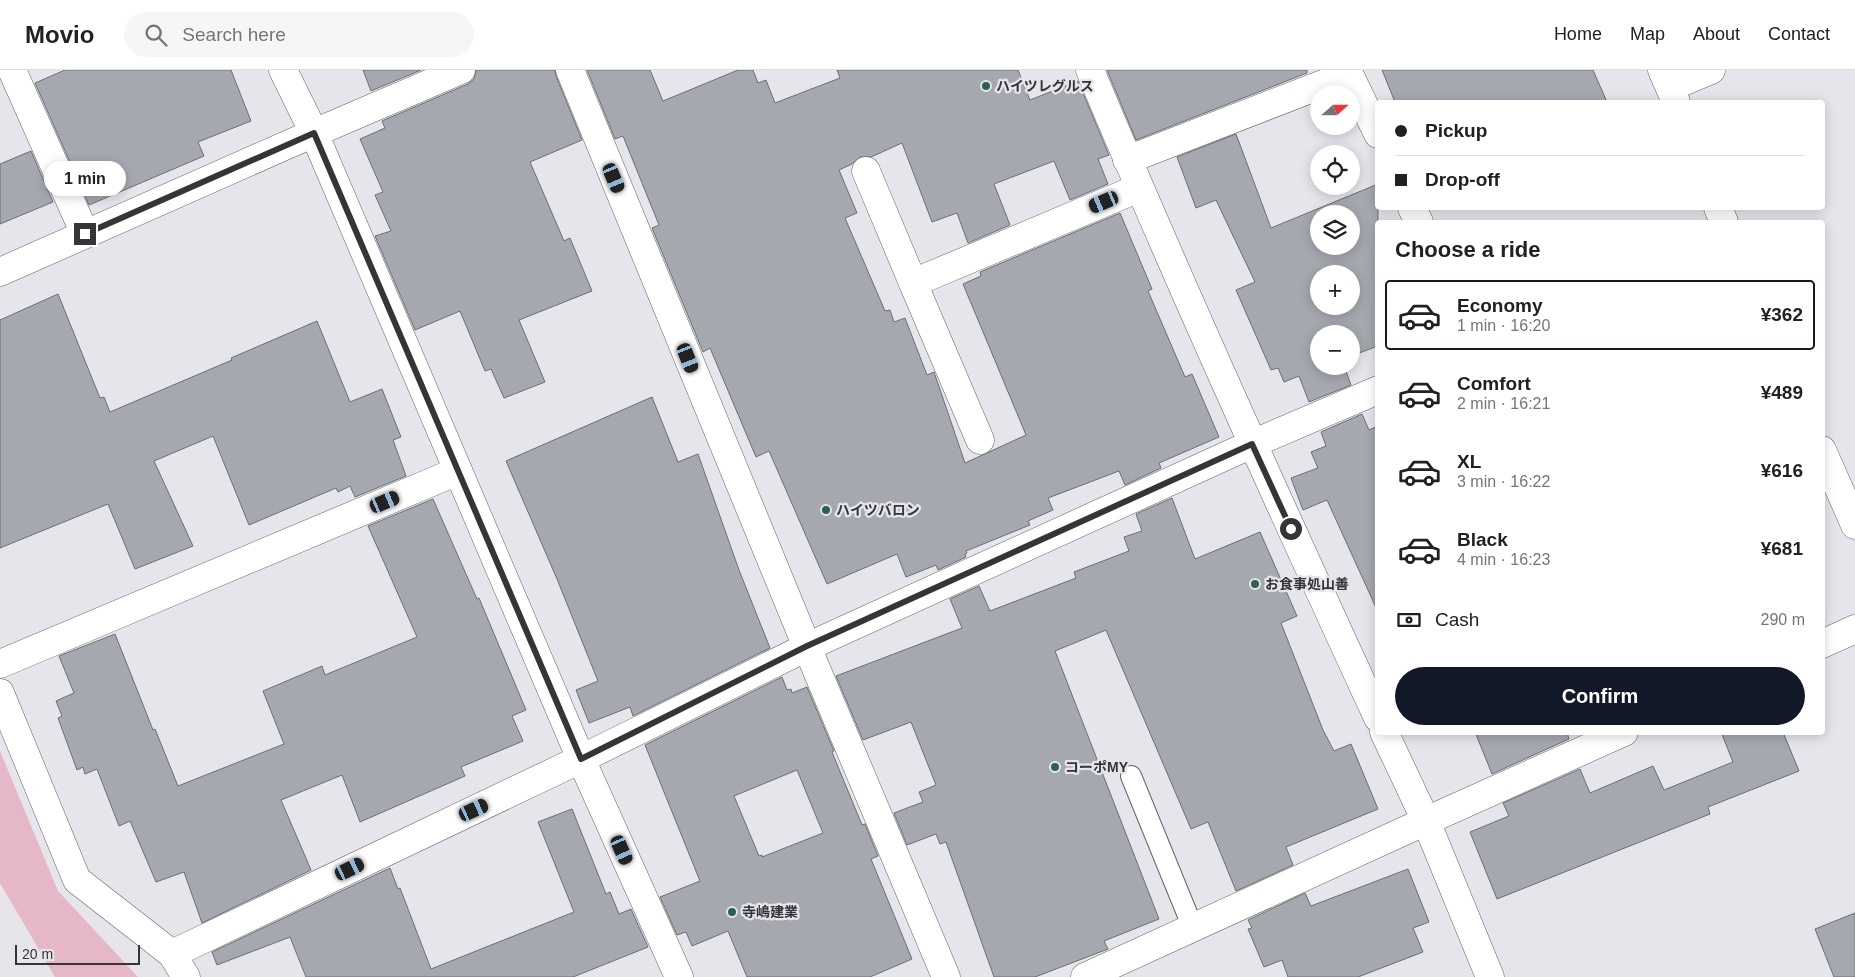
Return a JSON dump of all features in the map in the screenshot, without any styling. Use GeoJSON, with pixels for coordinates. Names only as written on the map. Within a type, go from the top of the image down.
{"type":"FeatureCollection","features":[{"type":"Feature","properties":{"kind":"street"},"geometry":{"type":"LineString","coordinates":[[12,70],[85,234]]}},
{"type":"Feature","properties":{"kind":"street"},"geometry":{"type":"LineString","coordinates":[[282,70],[314,133],[581,759],[679,977]]}},
{"type":"Feature","properties":{"kind":"street"},"geometry":{"type":"LineString","coordinates":[[0,272],[461,70]]}},
{"type":"Feature","properties":{"kind":"street"},"geometry":{"type":"LineString","coordinates":[[570,70],[807,646],[946,977]]}},
{"type":"Feature","properties":{"kind":"street"},"geometry":{"type":"LineString","coordinates":[[1090,70],[1139,188],[1252,444],[1375,711]]}},
{"type":"Feature","properties":{"kind":"street"},"geometry":{"type":"LineString","coordinates":[[1669,87],[1711,70]]}},
{"type":"Feature","properties":{"kind":"street"},"geometry":{"type":"LineString","coordinates":[[1127,160],[1349,74],[1375,128]]}},
{"type":"Feature","properties":{"kind":"street"},"geometry":{"type":"LineString","coordinates":[[866,171],[980,440]]}},
{"type":"Feature","properties":{"kind":"street"},"geometry":{"type":"LineString","coordinates":[[913,283],[1139,188]]}},
{"type":"Feature","properties":{"kind":"street"},"geometry":{"type":"LineString","coordinates":[[172,954],[581,759],[807,646],[1252,444],[1375,391]]}},
{"type":"Feature","properties":{"kind":"street"},"geometry":{"type":"LineString","coordinates":[[1825,457],[1855,525]]}},
{"type":"Feature","properties":{"kind":"street"},"geometry":{"type":"LineString","coordinates":[[0,664],[458,471]]}},
{"type":"Feature","properties":{"kind":"street"},"geometry":{"type":"LineString","coordinates":[[1825,643],[1855,630]]}},
{"type":"Feature","properties":{"kind":"street"},"geometry":{"type":"LineString","coordinates":[[0,693],[77,880],[172,954],[186,977]]}},
{"type":"Feature","properties":{"kind":"street"},"geometry":{"type":"LineString","coordinates":[[1385,735],[1426,821],[1490,977]]}},
{"type":"Feature","properties":{"kind":"street"},"geometry":{"type":"LineString","coordinates":[[1085,977],[1617,735]]}},
{"type":"Feature","properties":{"kind":"lane"},"geometry":{"type":"LineString","coordinates":[[1131,776],[1193,928]]}},
{"type":"Feature","properties":{"kind":"shaded area"},"geometry":{"type":"Polygon","coordinates":[[[0,751],[58,891],[138,977],[55,977],[0,883],[0,751]]]}},
{"type":"Feature","properties":{"kind":"building"},"geometry":{"type":"Polygon","coordinates":[[[65,70],[231,70],[251,121],[198,142],[204,156],[89,205],[35,83],[65,70]]]}},
{"type":"Feature","properties":{"kind":"building"},"geometry":{"type":"Polygon","coordinates":[[[363,70],[421,70],[371,91],[363,70]]]}},
{"type":"Feature","properties":{"kind":"building"},"geometry":{"type":"Polygon","coordinates":[[[476,70],[555,70],[582,140],[530,162],[564,241],[570,238],[592,291],[519,320],[545,382],[504,398],[491,369],[485,371],[460,311],[415,330],[375,236],[391,231],[375,195],[383,192],[360,139],[385,128],[382,121],[468,84],[474,79],[476,70]]]}},
{"type":"Feature","properties":{"kind":"building"},"geometry":{"type":"Polygon","coordinates":[[[587,70],[650,70],[663,101],[738,70],[753,70],[758,83],[766,80],[775,103],[840,78],[837,70],[1018,70],[1030,100],[1078,81],[1109,155],[1098,159],[1108,184],[1070,200],[1054,161],[994,184],[1010,225],[968,243],[957,213],[932,222],[902,143],[871,157],[860,157],[852,164],[839,170],[857,213],[845,218],[885,311],[890,310],[894,322],[905,318],[927,375],[934,372],[965,463],[1026,435],[963,284],[981,276],[980,272],[1120,213],[1152,289],[1148,291],[1185,377],[1192,374],[1219,437],[1159,463],[1161,468],[1125,485],[1119,471],[1048,498],[1053,510],[1028,521],[1030,525],[966,551],[966,557],[938,570],[936,565],[906,577],[897,554],[827,584],[769,451],[756,457],[710,348],[703,352],[652,228],[659,225],[623,136],[615,139],[587,70]]]}},
{"type":"Feature","properties":{"kind":"building"},"geometry":{"type":"Polygon","coordinates":[[[1107,70],[1307,70],[1307,73],[1136,140],[1107,70]]]}},
{"type":"Feature","properties":{"kind":"building"},"geometry":{"type":"Polygon","coordinates":[[[1382,70],[1593,70],[1606,100],[1394,100],[1382,70]]]}},
{"type":"Feature","properties":{"kind":"building"},"geometry":{"type":"Polygon","coordinates":[[[1236,134],[1271,228],[1310,212],[1310,255],[1360,255],[1360,205],[1327,205],[1351,195],[1360,195],[1360,191],[1375,185],[1375,210],[1378,210],[1378,220],[1375,220],[1375,347],[1360,353],[1360,325],[1310,325],[1310,375],[1347,375],[1351,385],[1309,402],[1299,376],[1284,382],[1278,368],[1271,370],[1236,290],[1255,282],[1216,200],[1196,208],[1177,157],[1236,134]]]}},
{"type":"Feature","properties":{"kind":"building"},"geometry":{"type":"Polygon","coordinates":[[[31,151],[53,202],[0,224],[0,164],[31,151]]]}},
{"type":"Feature","properties":{"kind":"building"},"geometry":{"type":"Polygon","coordinates":[[[58,294],[100,398],[104,397],[110,412],[317,321],[350,402],[382,389],[401,437],[393,440],[406,476],[355,497],[350,486],[338,492],[336,488],[249,525],[213,436],[154,461],[193,546],[135,569],[108,504],[0,548],[0,320],[58,294]]]}},
{"type":"Feature","properties":{"kind":"building"},"geometry":{"type":"Polygon","coordinates":[[[652,397],[678,462],[698,454],[739,570],[770,648],[633,716],[630,707],[589,723],[576,690],[598,681],[557,579],[506,461],[652,397]]]}},
{"type":"Feature","properties":{"kind":"building"},"geometry":{"type":"Polygon","coordinates":[[[1362,414],[1369,430],[1375,427],[1375,605],[1327,500],[1303,510],[1291,478],[1318,468],[1311,452],[1326,446],[1321,432],[1362,414]]]}},
{"type":"Feature","properties":{"kind":"building"},"geometry":{"type":"Polygon","coordinates":[[[1172,498],[1195,559],[1260,532],[1297,616],[1281,623],[1323,730],[1334,751],[1351,744],[1378,809],[1286,847],[1293,865],[1236,891],[1208,822],[1191,829],[1106,630],[1055,651],[1159,919],[1104,941],[1108,949],[1035,977],[994,977],[946,842],[940,844],[936,834],[907,845],[894,813],[923,802],[919,792],[936,785],[911,722],[863,740],[836,676],[962,628],[950,599],[979,586],[990,611],[1076,578],[1074,572],[1129,551],[1124,537],[1142,531],[1136,514],[1172,498]]]}},
{"type":"Feature","properties":{"kind":"building"},"geometry":{"type":"Polygon","coordinates":[[[433,499],[477,599],[479,598],[526,710],[512,716],[523,741],[461,767],[465,776],[360,822],[342,775],[281,800],[311,870],[202,923],[184,872],[156,882],[130,821],[119,826],[97,769],[85,774],[83,767],[77,770],[58,718],[62,716],[56,701],[74,693],[59,656],[115,634],[153,730],[155,729],[178,786],[284,744],[263,691],[322,666],[325,675],[417,637],[368,526],[433,499]]]}},
{"type":"Feature","properties":{"kind":"building"},"geometry":{"type":"Polygon","coordinates":[[[782,677],[787,690],[791,689],[792,693],[807,687],[862,825],[865,824],[878,856],[871,859],[912,959],[870,977],[747,977],[728,931],[692,946],[686,932],[677,935],[660,897],[700,881],[645,745],[782,677]],[[797,770],[734,796],[759,856],[762,855],[762,857],[823,833],[797,770]]]}},
{"type":"Feature","properties":{"kind":"building"},"geometry":{"type":"Polygon","coordinates":[[[1476,735],[1568,735],[1569,739],[1492,774],[1476,735]]]}},
{"type":"Feature","properties":{"kind":"building"},"geometry":{"type":"Polygon","coordinates":[[[1722,735],[1784,735],[1799,771],[1708,807],[1710,814],[1497,899],[1470,832],[1509,816],[1503,803],[1580,769],[1590,793],[1653,766],[1664,790],[1733,762],[1722,735]]]}},
{"type":"Feature","properties":{"kind":"building"},"geometry":{"type":"Polygon","coordinates":[[[572,809],[606,894],[610,892],[619,914],[631,909],[648,947],[573,977],[306,977],[290,937],[217,965],[212,952],[390,868],[398,889],[400,888],[431,969],[574,912],[538,822],[572,809]]]}},
{"type":"Feature","properties":{"kind":"building"},"geometry":{"type":"Polygon","coordinates":[[[1408,869],[1429,922],[1413,928],[1423,952],[1358,977],[1288,977],[1282,960],[1264,967],[1248,929],[1252,928],[1248,920],[1305,893],[1311,906],[1408,869]]]}},
{"type":"Feature","properties":{"kind":"building"},"geometry":{"type":"Polygon","coordinates":[[[1855,913],[1855,977],[1834,977],[1815,929],[1855,913]]]}},
{"type":"Feature","properties":{"kind":"place","name":"ハイツレグルス"},"geometry":{"type":"Point","coordinates":[986,86]}},
{"type":"Feature","properties":{"kind":"place","name":"ハイツバロン"},"geometry":{"type":"Point","coordinates":[826,510]}},
{"type":"Feature","properties":{"kind":"place","name":"お食事処山善"},"geometry":{"type":"Point","coordinates":[1255,584]}},
{"type":"Feature","properties":{"kind":"place","name":"コーポMY"},"geometry":{"type":"Point","coordinates":[1055,767]}},
{"type":"Feature","properties":{"kind":"place","name":"寺嶋建業"},"geometry":{"type":"Point","coordinates":[732,912]}},
{"type":"Feature","properties":{"kind":"route"},"geometry":{"type":"LineString","coordinates":[[85,234],[314,133],[581,759],[807,646],[1252,444],[1291,529]]}}]}
